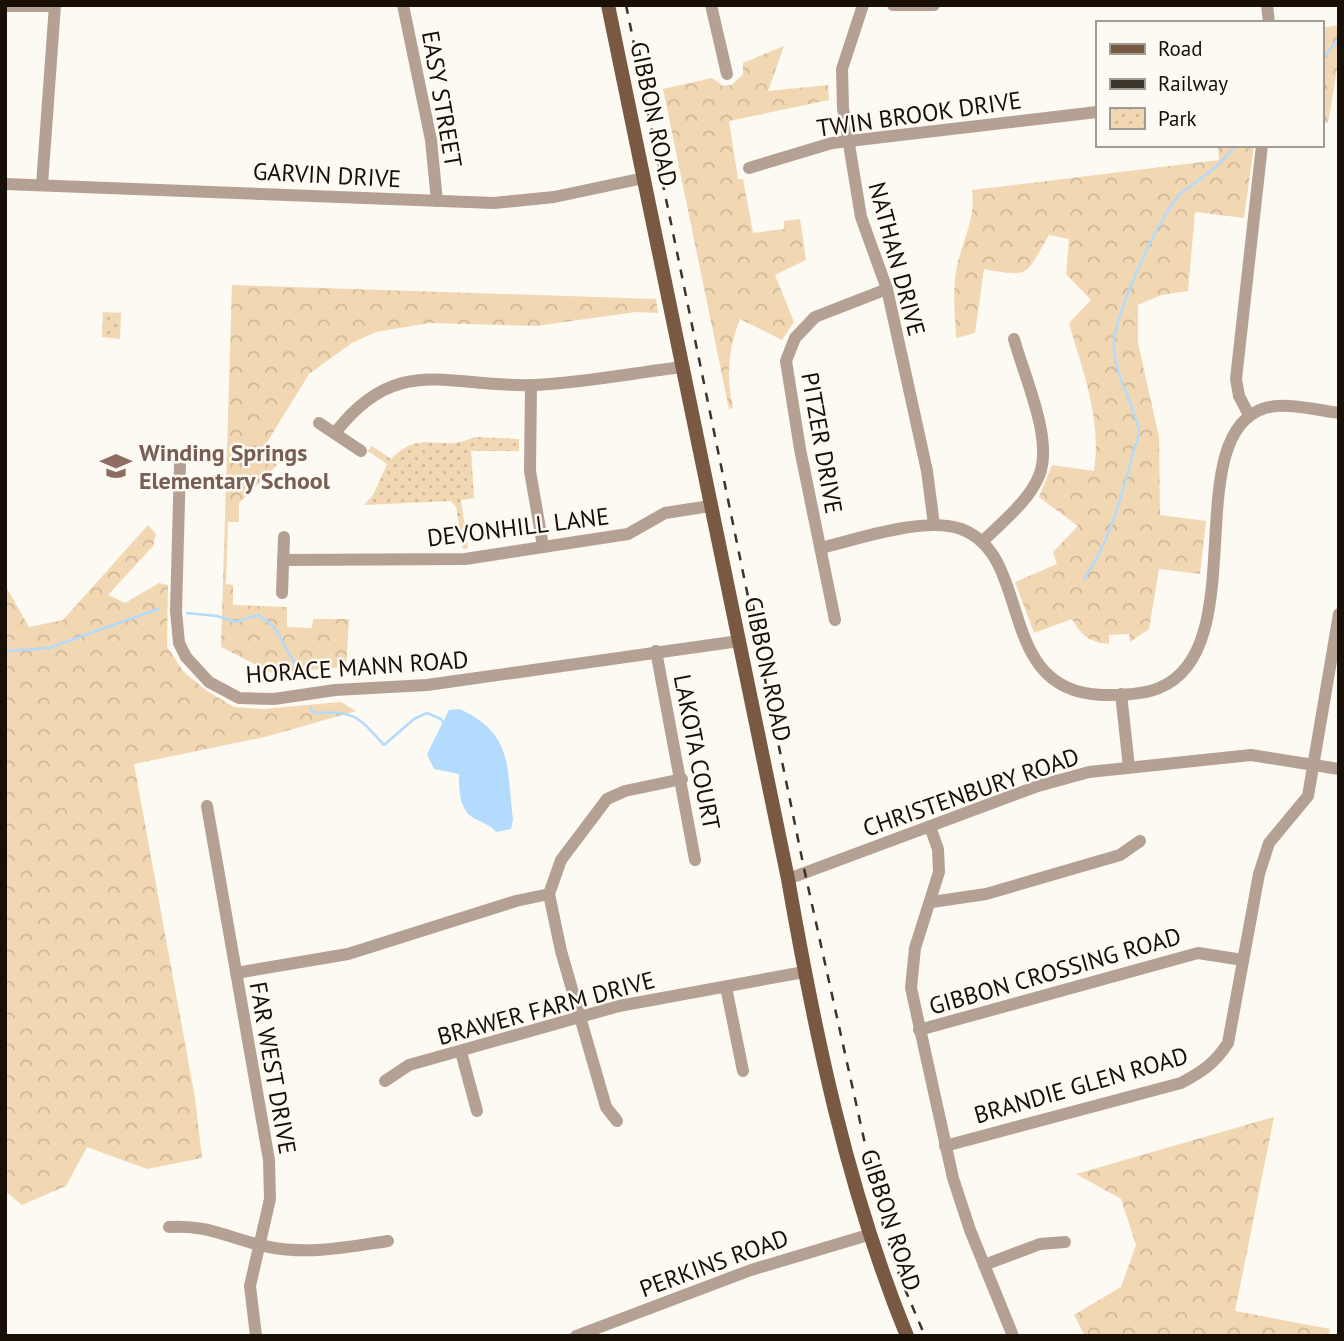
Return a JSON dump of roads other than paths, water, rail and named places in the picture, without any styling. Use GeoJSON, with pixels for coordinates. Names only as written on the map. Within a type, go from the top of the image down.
{"type":"FeatureCollection","features":[{"type":"Feature","properties":{"kind":"main road","name":"GIBBON ROAD"},"geometry":{"type":"LineString","coordinates":[[608,5],[788,879],[804,972],[850,1170],[868,1235],[907,1336]]}},
{"type":"Feature","properties":{"kind":"street","name":"EASY STREET"},"geometry":{"type":"LineString","coordinates":[[403,5],[431,140],[437,201]]}},
{"type":"Feature","properties":{"kind":"street"},"geometry":{"type":"LineString","coordinates":[[711,5],[727,74]]}},
{"type":"Feature","properties":{"kind":"street","name":"NATHAN DRIVE"},"geometry":{"type":"LineString","coordinates":[[863,5],[842,69],[841,88],[861,218],[887,289],[922,447],[934,524]]}},
{"type":"Feature","properties":{"kind":"street"},"geometry":{"type":"LineString","coordinates":[[893,5],[934,5]]}},
{"type":"Feature","properties":{"kind":"street"},"geometry":{"type":"LineString","coordinates":[[5,6],[54,6],[42,185]]}},
{"type":"Feature","properties":{"kind":"street","name":"TWIN BROOK DRIVE"},"geometry":{"type":"LineString","coordinates":[[749,168],[832,143],[1096,113]]}},
{"type":"Feature","properties":{"kind":"street"},"geometry":{"type":"LineString","coordinates":[[1249,415],[1236,379],[1262,147]]}},
{"type":"Feature","properties":{"kind":"street","name":"GARVIN DRIVE"},"geometry":{"type":"LineString","coordinates":[[5,184],[437,201],[524,201],[644,178]]}},
{"type":"Feature","properties":{"kind":"street","name":"PITZER DRIVE"},"geometry":{"type":"LineString","coordinates":[[835,620],[786,361],[795,338],[814,317],[887,289]]}},
{"type":"Feature","properties":{"kind":"street"},"geometry":{"type":"LineString","coordinates":[[982,542],[1032,488],[1040,475],[1045,453],[1014,339]]}},
{"type":"Feature","properties":{"kind":"street"},"geometry":{"type":"LineString","coordinates":[[335,433],[364,400],[394,385],[422,380],[531,385],[682,367]]}},
{"type":"Feature","properties":{"kind":"street"},"geometry":{"type":"LineString","coordinates":[[531,385],[530,471],[543,546]]}},
{"type":"Feature","properties":{"kind":"street"},"geometry":{"type":"LineString","coordinates":[[821,548],[934,524],[958,528],[982,542],[995,561],[1026,644],[1038,664],[1054,679],[1087,694],[1121,694],[1159,688],[1174,680],[1196,657],[1204,637],[1225,456],[1230,440],[1249,415],[1277,406],[1339,412]]}},
{"type":"Feature","properties":{"kind":"street"},"geometry":{"type":"LineString","coordinates":[[319,423],[361,451]]}},
{"type":"Feature","properties":{"kind":"street","name":"HORACE MANN ROAD"},"geometry":{"type":"LineString","coordinates":[[180,464],[176,611],[180,643],[197,670],[231,695],[257,700],[363,688],[428,685],[738,641]]}},
{"type":"Feature","properties":{"kind":"street","name":"DEVONHILL LANE"},"geometry":{"type":"LineString","coordinates":[[283,561],[448,561],[628,534],[665,513],[710,506]]}},
{"type":"Feature","properties":{"kind":"street"},"geometry":{"type":"LineString","coordinates":[[282,593],[284,537]]}},
{"type":"Feature","properties":{"kind":"street","name":"BRANDIE GLEN ROAD"},"geometry":{"type":"LineString","coordinates":[[944,1146],[1181,1083],[1202,1073],[1216,1061],[1228,1043],[1259,874],[1269,843],[1308,796],[1339,614]]}},
{"type":"Feature","properties":{"kind":"street","name":"LAKOTA COURT"},"geometry":{"type":"LineString","coordinates":[[656,651],[695,860]]}},
{"type":"Feature","properties":{"kind":"street"},"geometry":{"type":"LineString","coordinates":[[1121,694],[1129,767]]}},
{"type":"Feature","properties":{"kind":"street","name":"CHRISTENBURY ROAD"},"geometry":{"type":"LineString","coordinates":[[788,879],[1056,780],[1129,767],[1251,755],[1315,763],[1339,769]]}},
{"type":"Feature","properties":{"kind":"street"},"geometry":{"type":"LineString","coordinates":[[617,1121],[606,1107],[582,1016],[561,951],[549,894],[561,860],[607,799],[625,791],[682,779]]}},
{"type":"Feature","properties":{"kind":"street","name":"FAR WEST DRIVE"},"geometry":{"type":"LineString","coordinates":[[207,806],[269,1160],[270,1199],[250,1286],[256,1336]]}},
{"type":"Feature","properties":{"kind":"street"},"geometry":{"type":"LineString","coordinates":[[930,828],[940,863],[932,902],[911,968],[911,988],[944,1146],[984,1265],[1013,1336]]}},
{"type":"Feature","properties":{"kind":"street"},"geometry":{"type":"LineString","coordinates":[[932,902],[986,894],[1120,855],[1140,841]]}},
{"type":"Feature","properties":{"kind":"street"},"geometry":{"type":"LineString","coordinates":[[236,973],[348,954],[516,901],[549,894]]}},
{"type":"Feature","properties":{"kind":"street","name":"GIBBON CROSSING ROAD"},"geometry":{"type":"LineString","coordinates":[[919,1030],[1198,953],[1243,960]]}},
{"type":"Feature","properties":{"kind":"street","name":"BRAWER FARM DRIVE"},"geometry":{"type":"LineString","coordinates":[[385,1081],[409,1065],[619,1006],[804,972]]}},
{"type":"Feature","properties":{"kind":"street"},"geometry":{"type":"LineString","coordinates":[[726,987],[743,1071]]}},
{"type":"Feature","properties":{"kind":"street"},"geometry":{"type":"LineString","coordinates":[[461,1052],[477,1111]]}},
{"type":"Feature","properties":{"kind":"street"},"geometry":{"type":"LineString","coordinates":[[169,1227],[207,1228],[285,1250],[320,1251],[388,1241]]}},
{"type":"Feature","properties":{"kind":"street","name":"PERKINS ROAD"},"geometry":{"type":"LineString","coordinates":[[576,1336],[751,1270],[868,1235]]}},
{"type":"Feature","properties":{"kind":"street"},"geometry":{"type":"LineString","coordinates":[[984,1265],[1040,1244],[1065,1242]]}},
{"type":"Feature","properties":{"kind":"water"},"geometry":{"type":"Polygon","coordinates":[[[460,709],[477,719],[499,741],[507,768],[513,819],[511,829],[496,832],[472,817],[462,803],[459,774],[434,769],[427,754],[449,710],[460,709]]]}},
{"type":"Feature","properties":{"kind":"waterway"},"geometry":{"type":"LineString","coordinates":[[1323,58],[1339,38]]}},
{"type":"Feature","properties":{"kind":"waterway"},"geometry":{"type":"LineString","coordinates":[[1084,579],[1113,520],[1139,434],[1120,376],[1114,345],[1130,287],[1164,216],[1185,190],[1219,164],[1234,147]]}},
{"type":"Feature","properties":{"kind":"waterway"},"geometry":{"type":"LineString","coordinates":[[5,651],[49,648],[158,609]]}},
{"type":"Feature","properties":{"kind":"waterway"},"geometry":{"type":"LineString","coordinates":[[187,613],[217,616],[235,622],[259,615],[274,627],[302,676]]}},
{"type":"Feature","properties":{"kind":"waterway"},"geometry":{"type":"LineString","coordinates":[[310,708],[314,713],[338,713],[354,717],[368,727],[384,745],[414,719],[427,713],[441,719],[445,726]]}},
{"type":"Feature","properties":{"kind":"railway"},"geometry":{"type":"LineString","coordinates":[[626,5],[805,873],[883,1225],[901,1280],[925,1336]]}},
{"type":"Feature","properties":{"kind":"place","name":"Winding Springs Elementary School"},"geometry":{"type":"Point","coordinates":[116,466]}}]}
